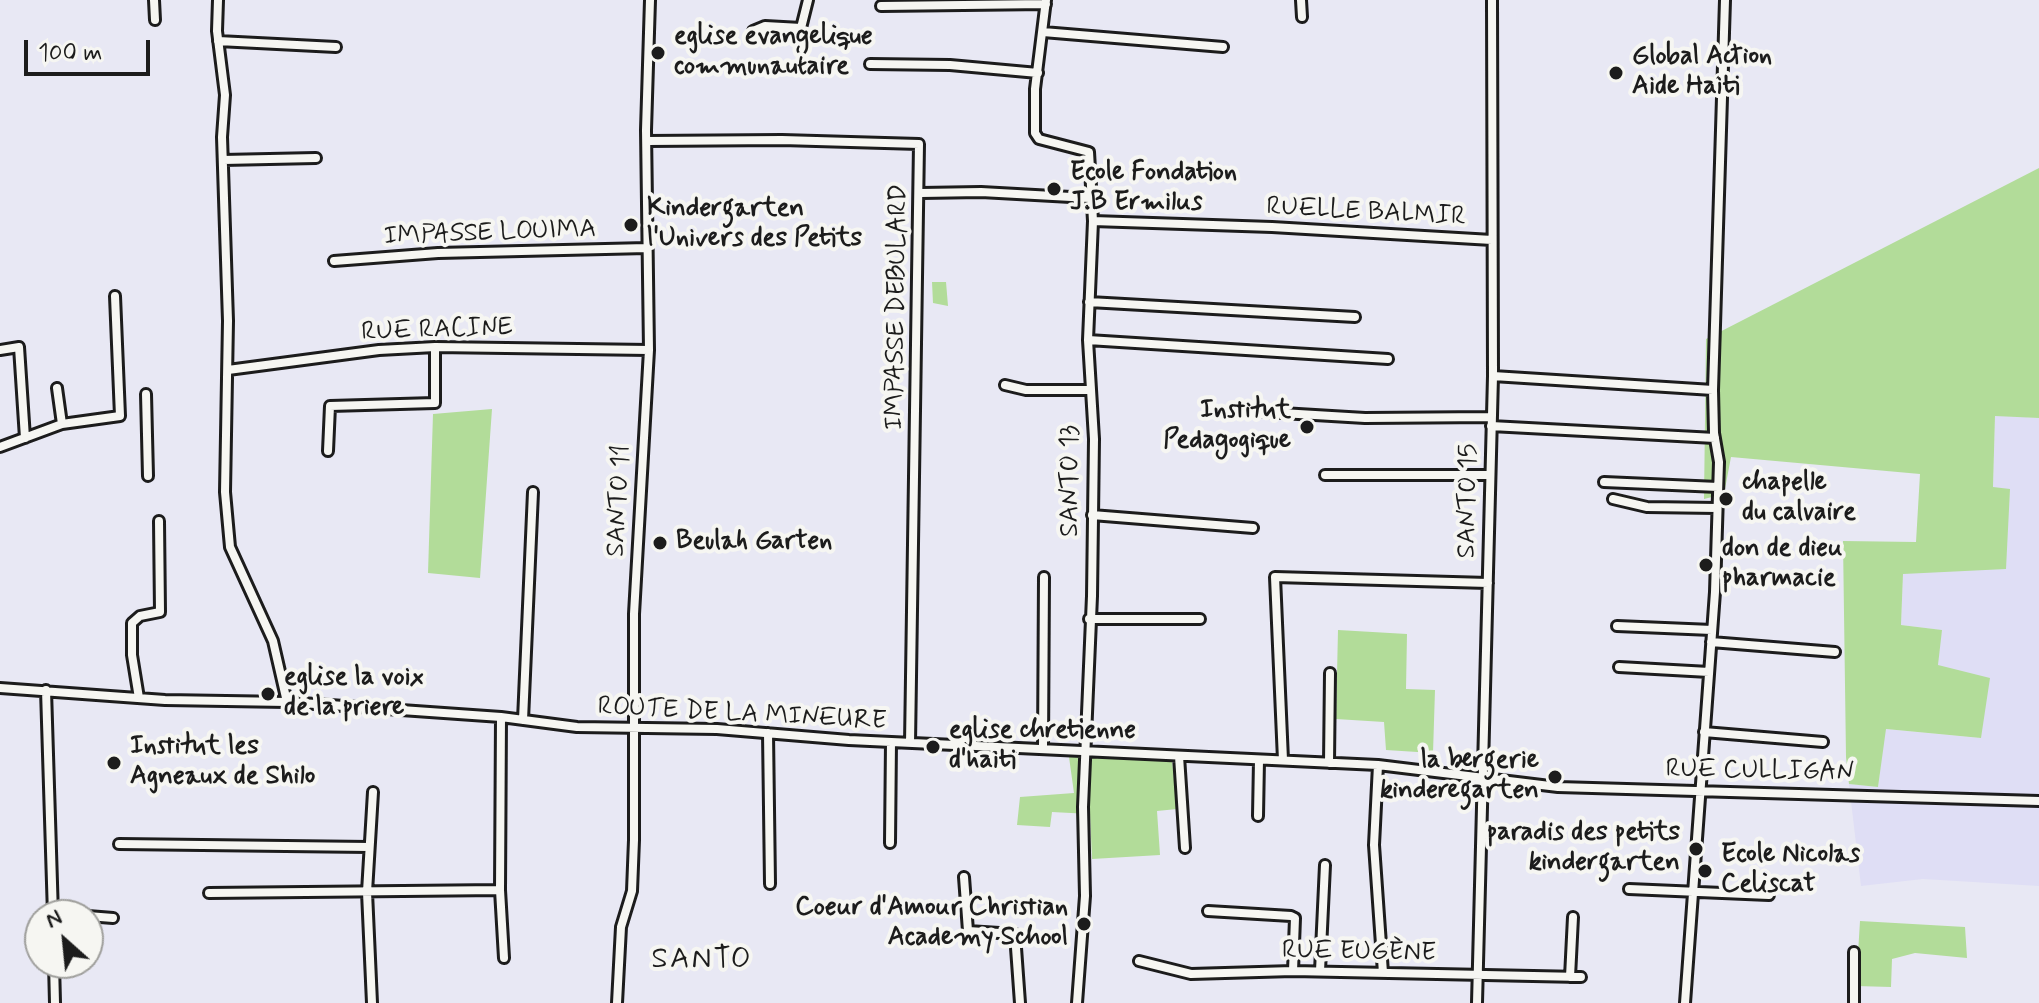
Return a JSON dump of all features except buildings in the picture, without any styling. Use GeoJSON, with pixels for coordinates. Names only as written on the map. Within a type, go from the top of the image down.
{"type":"FeatureCollection","features":[{"type":"Feature","properties":{"kind":"street"},"geometry":{"type":"LineString","coordinates":[[154,0],[155,20]]}},
{"type":"Feature","properties":{"kind":"street"},"geometry":{"type":"LineString","coordinates":[[218,0],[218,41],[225,95],[223,160],[228,370],[225,492],[230,547],[273,641],[287,702]]}},
{"type":"Feature","properties":{"kind":"street","name":"SANTO 11"},"geometry":{"type":"LineString","coordinates":[[617,1003],[621,927],[632,891],[632,727],[649,350],[647,141],[650,0]]}},
{"type":"Feature","properties":{"kind":"street"},"geometry":{"type":"LineString","coordinates":[[751,38],[753,31],[765,26],[801,28],[808,0]]}},
{"type":"Feature","properties":{"kind":"street"},"geometry":{"type":"LineString","coordinates":[[1301,0],[1302,17]]}},
{"type":"Feature","properties":{"kind":"street","name":"SANTO 15"},"geometry":{"type":"LineString","coordinates":[[1477,1003],[1493,376],[1492,0]]}},
{"type":"Feature","properties":{"kind":"street"},"geometry":{"type":"LineString","coordinates":[[1685,1003],[1712,630],[1718,487],[1713,390],[1725,0]]}},
{"type":"Feature","properties":{"kind":"street"},"geometry":{"type":"LineString","coordinates":[[881,6],[1046,2]]}},
{"type":"Feature","properties":{"kind":"street","name":"SANTO 13"},"geometry":{"type":"LineString","coordinates":[[1046,2],[1038,73],[1036,137],[1089,152],[1089,198],[1093,221],[1088,340],[1092,515],[1085,751],[1085,896],[1077,1003]]}},
{"type":"Feature","properties":{"kind":"street"},"geometry":{"type":"LineString","coordinates":[[1043,32],[1223,47]]}},
{"type":"Feature","properties":{"kind":"street"},"geometry":{"type":"LineString","coordinates":[[218,41],[336,47]]}},
{"type":"Feature","properties":{"kind":"street"},"geometry":{"type":"LineString","coordinates":[[870,64],[950,65],[1038,73]]}},
{"type":"Feature","properties":{"kind":"street","name":"IMPASSE DEBULARD"},"geometry":{"type":"LineString","coordinates":[[647,141],[916,142],[920,148],[910,743]]}},
{"type":"Feature","properties":{"kind":"street"},"geometry":{"type":"LineString","coordinates":[[223,160],[316,158]]}},
{"type":"Feature","properties":{"kind":"street"},"geometry":{"type":"LineString","coordinates":[[921,193],[981,192],[1089,198]]}},
{"type":"Feature","properties":{"kind":"street","name":"RUELLE BALMIR"},"geometry":{"type":"LineString","coordinates":[[1093,221],[1272,227],[1492,240]]}},
{"type":"Feature","properties":{"kind":"street","name":"IMPASSE LOUIMA"},"geometry":{"type":"LineString","coordinates":[[334,261],[438,253],[647,248]]}},
{"type":"Feature","properties":{"kind":"street"},"geometry":{"type":"LineString","coordinates":[[0,447],[62,424],[120,416],[115,296]]}},
{"type":"Feature","properties":{"kind":"street"},"geometry":{"type":"LineString","coordinates":[[1089,302],[1355,317]]}},
{"type":"Feature","properties":{"kind":"street"},"geometry":{"type":"LineString","coordinates":[[1088,340],[1388,359]]}},
{"type":"Feature","properties":{"kind":"street"},"geometry":{"type":"LineString","coordinates":[[0,350],[19,347],[25,438]]}},
{"type":"Feature","properties":{"kind":"street"},"geometry":{"type":"LineString","coordinates":[[328,451],[330,406],[435,403],[435,347]]}},
{"type":"Feature","properties":{"kind":"street","name":"RUE RACINE"},"geometry":{"type":"LineString","coordinates":[[228,370],[379,350],[435,347],[649,350]]}},
{"type":"Feature","properties":{"kind":"street"},"geometry":{"type":"LineString","coordinates":[[1493,376],[1713,390]]}},
{"type":"Feature","properties":{"kind":"street"},"geometry":{"type":"LineString","coordinates":[[1005,385],[1026,390],[1091,390]]}},
{"type":"Feature","properties":{"kind":"street"},"geometry":{"type":"LineString","coordinates":[[57,388],[62,424]]}},
{"type":"Feature","properties":{"kind":"street"},"geometry":{"type":"LineString","coordinates":[[146,394],[148,476]]}},
{"type":"Feature","properties":{"kind":"street"},"geometry":{"type":"LineString","coordinates":[[1265,412],[1491,422],[1715,438]]}},
{"type":"Feature","properties":{"kind":"street"},"geometry":{"type":"LineString","coordinates":[[1325,475],[1490,475]]}},
{"type":"Feature","properties":{"kind":"street"},"geometry":{"type":"LineString","coordinates":[[1604,482],[1718,487]]}},
{"type":"Feature","properties":{"kind":"street"},"geometry":{"type":"LineString","coordinates":[[523,720],[533,492]]}},
{"type":"Feature","properties":{"kind":"street"},"geometry":{"type":"LineString","coordinates":[[1613,499],[1647,507],[1717,508]]}},
{"type":"Feature","properties":{"kind":"street"},"geometry":{"type":"LineString","coordinates":[[1092,515],[1253,528]]}},
{"type":"Feature","properties":{"kind":"street"},"geometry":{"type":"LineString","coordinates":[[139,698],[132,655],[132,623],[140,616],[160,612],[159,521]]}},
{"type":"Feature","properties":{"kind":"street"},"geometry":{"type":"LineString","coordinates":[[1043,749],[1044,577]]}},
{"type":"Feature","properties":{"kind":"street"},"geometry":{"type":"LineString","coordinates":[[1283,760],[1275,577],[1488,583]]}},
{"type":"Feature","properties":{"kind":"street"},"geometry":{"type":"LineString","coordinates":[[1089,619],[1200,619]]}},
{"type":"Feature","properties":{"kind":"street"},"geometry":{"type":"LineString","coordinates":[[1617,626],[1712,630]]}},
{"type":"Feature","properties":{"kind":"street"},"geometry":{"type":"LineString","coordinates":[[1711,642],[1835,652]]}},
{"type":"Feature","properties":{"kind":"street"},"geometry":{"type":"LineString","coordinates":[[1619,667],[1709,672]]}},
{"type":"Feature","properties":{"kind":"street"},"geometry":{"type":"LineString","coordinates":[[1329,763],[1330,673]]}},
{"type":"Feature","properties":{"kind":"street","name":"ROUTE DE LA MINEURE"},"geometry":{"type":"LineString","coordinates":[[0,688],[139,698],[287,702],[501,717],[577,727],[768,733],[910,743],[1378,765],[1482,775]]}},
{"type":"Feature","properties":{"kind":"street"},"geometry":{"type":"LineString","coordinates":[[46,690],[53,899]]}},
{"type":"Feature","properties":{"kind":"street"},"geometry":{"type":"LineString","coordinates":[[501,717],[497,847],[504,958]]}},
{"type":"Feature","properties":{"kind":"street"},"geometry":{"type":"LineString","coordinates":[[1704,732],[1823,742]]}},
{"type":"Feature","properties":{"kind":"street"},"geometry":{"type":"LineString","coordinates":[[768,733],[770,884]]}},
{"type":"Feature","properties":{"kind":"street"},"geometry":{"type":"LineString","coordinates":[[890,843],[891,742]]}},
{"type":"Feature","properties":{"kind":"street"},"geometry":{"type":"LineString","coordinates":[[1179,756],[1185,848]]}},
{"type":"Feature","properties":{"kind":"street"},"geometry":{"type":"LineString","coordinates":[[1258,816],[1259,760]]}},
{"type":"Feature","properties":{"kind":"street"},"geometry":{"type":"LineString","coordinates":[[1378,765],[1375,857],[1383,973]]}},
{"type":"Feature","properties":{"kind":"street","name":"RUE CULLIGAN"},"geometry":{"type":"LineString","coordinates":[[1482,775],[1508,782],[1558,787],[2039,801]]}},
{"type":"Feature","properties":{"kind":"street"},"geometry":{"type":"LineString","coordinates":[[372,1003],[367,892],[373,792]]}},
{"type":"Feature","properties":{"kind":"street"},"geometry":{"type":"LineString","coordinates":[[119,844],[369,847]]}},
{"type":"Feature","properties":{"kind":"street"},"geometry":{"type":"LineString","coordinates":[[1320,971],[1325,865]]}},
{"type":"Feature","properties":{"kind":"street"},"geometry":{"type":"LineString","coordinates":[[964,877],[968,931],[1015,934],[1020,1003]]}},
{"type":"Feature","properties":{"kind":"street"},"geometry":{"type":"LineString","coordinates":[[1629,889],[1769,895]]}},
{"type":"Feature","properties":{"kind":"street"},"geometry":{"type":"LineString","coordinates":[[209,893],[500,890]]}},
{"type":"Feature","properties":{"kind":"street"},"geometry":{"type":"LineString","coordinates":[[1208,911],[1295,918],[1293,971]]}},
{"type":"Feature","properties":{"kind":"street"},"geometry":{"type":"LineString","coordinates":[[104,917],[113,918]]}},
{"type":"Feature","properties":{"kind":"street"},"geometry":{"type":"LineString","coordinates":[[1570,977],[1573,917]]}},
{"type":"Feature","properties":{"kind":"street"},"geometry":{"type":"LineString","coordinates":[[1854,952],[1854,1003]]}},
{"type":"Feature","properties":{"kind":"street","name":"RUE EUGÈNE"},"geometry":{"type":"LineString","coordinates":[[1139,961],[1191,974],[1320,971],[1581,977]]}},
{"type":"Feature","properties":{"kind":"street"},"geometry":{"type":"LineString","coordinates":[[54,979],[55,1003]]}},
{"type":"Feature","properties":{"kind":"shaded area"},"geometry":{"type":"Polygon","coordinates":[[[1995,415],[2039,418],[2039,886],[1923,879],[1861,886],[1849,784],[1878,787],[1885,729],[1980,738],[1938,665],[1941,630],[1901,625],[1903,574],[2010,490],[1993,488],[1995,415]]]}},
{"type":"Feature","properties":{"kind":"green space"},"geometry":{"type":"Polygon","coordinates":[[[2039,168],[2039,418],[1995,416],[1993,487],[2010,489],[2006,569],[1903,574],[1901,625],[1942,630],[1938,665],[1990,678],[1981,738],[1886,729],[1878,787],[1849,784],[1843,541],[1916,542],[1920,474],[1731,457],[1724,494],[1704,499],[1706,339],[2039,168]]]}},
{"type":"Feature","properties":{"kind":"green space"},"geometry":{"type":"Polygon","coordinates":[[[932,282],[946,282],[948,306],[933,303],[932,282]]]}},
{"type":"Feature","properties":{"kind":"green space"},"geometry":{"type":"Polygon","coordinates":[[[492,409],[480,578],[428,573],[433,414],[492,409]]]}},
{"type":"Feature","properties":{"kind":"green space"},"geometry":{"type":"Polygon","coordinates":[[[1338,630],[1407,634],[1406,689],[1435,690],[1433,753],[1386,750],[1384,722],[1336,719],[1338,630]]]}},
{"type":"Feature","properties":{"kind":"green space"},"geometry":{"type":"Polygon","coordinates":[[[1069,757],[1172,761],[1177,809],[1157,811],[1160,855],[1092,859],[1090,814],[1052,812],[1050,827],[1017,825],[1020,797],[1074,793],[1069,757]]]}},
{"type":"Feature","properties":{"kind":"green space"},"geometry":{"type":"Polygon","coordinates":[[[1860,921],[1965,927],[1967,958],[1915,953],[1892,959],[1891,987],[1856,986],[1860,921]]]}},
{"type":"Feature","properties":{"kind":"place","name":"eglise evangelique communautaire"},"geometry":{"type":"Point","coordinates":[658,53]}},
{"type":"Feature","properties":{"kind":"place","name":"Global Action Aide Haiti"},"geometry":{"type":"Point","coordinates":[1616,73]}},
{"type":"Feature","properties":{"kind":"place","name":"Ecole Fondation J.B Ermilus"},"geometry":{"type":"Point","coordinates":[1054,189]}},
{"type":"Feature","properties":{"kind":"place","name":"Kindergarten l'Univers des Petits"},"geometry":{"type":"Point","coordinates":[631,225]}},
{"type":"Feature","properties":{"kind":"place","name":"Institut Pedagogique"},"geometry":{"type":"Point","coordinates":[1307,427]}},
{"type":"Feature","properties":{"kind":"place","name":"chapelle du calvaire"},"geometry":{"type":"Point","coordinates":[1726,499]}},
{"type":"Feature","properties":{"kind":"place","name":"Beulah Garten"},"geometry":{"type":"Point","coordinates":[660,543]}},
{"type":"Feature","properties":{"kind":"place","name":"don de dieu pharmacie"},"geometry":{"type":"Point","coordinates":[1706,565]}},
{"type":"Feature","properties":{"kind":"place","name":"eglise la voix de la priere"},"geometry":{"type":"Point","coordinates":[268,694]}},
{"type":"Feature","properties":{"kind":"place","name":"eglise chretienne d'haiti"},"geometry":{"type":"Point","coordinates":[933,747]}},
{"type":"Feature","properties":{"kind":"place","name":"Institut les Agneaux de Shilo"},"geometry":{"type":"Point","coordinates":[114,763]}},
{"type":"Feature","properties":{"kind":"place","name":"la bergerie kinderegarten"},"geometry":{"type":"Point","coordinates":[1555,777]}},
{"type":"Feature","properties":{"kind":"place","name":"paradis des petits kindergarten"},"geometry":{"type":"Point","coordinates":[1696,849]}},
{"type":"Feature","properties":{"kind":"place","name":"Ecole Nicolas Celiscat"},"geometry":{"type":"Point","coordinates":[1705,871]}},
{"type":"Feature","properties":{"kind":"place","name":"Coeur d'Amour Christian Academy School"},"geometry":{"type":"Point","coordinates":[1084,924]}},
{"type":"Feature","properties":{"kind":"district","name":"SANTO"},"geometry":{"type":"Point","coordinates":[702,961]}}]}
